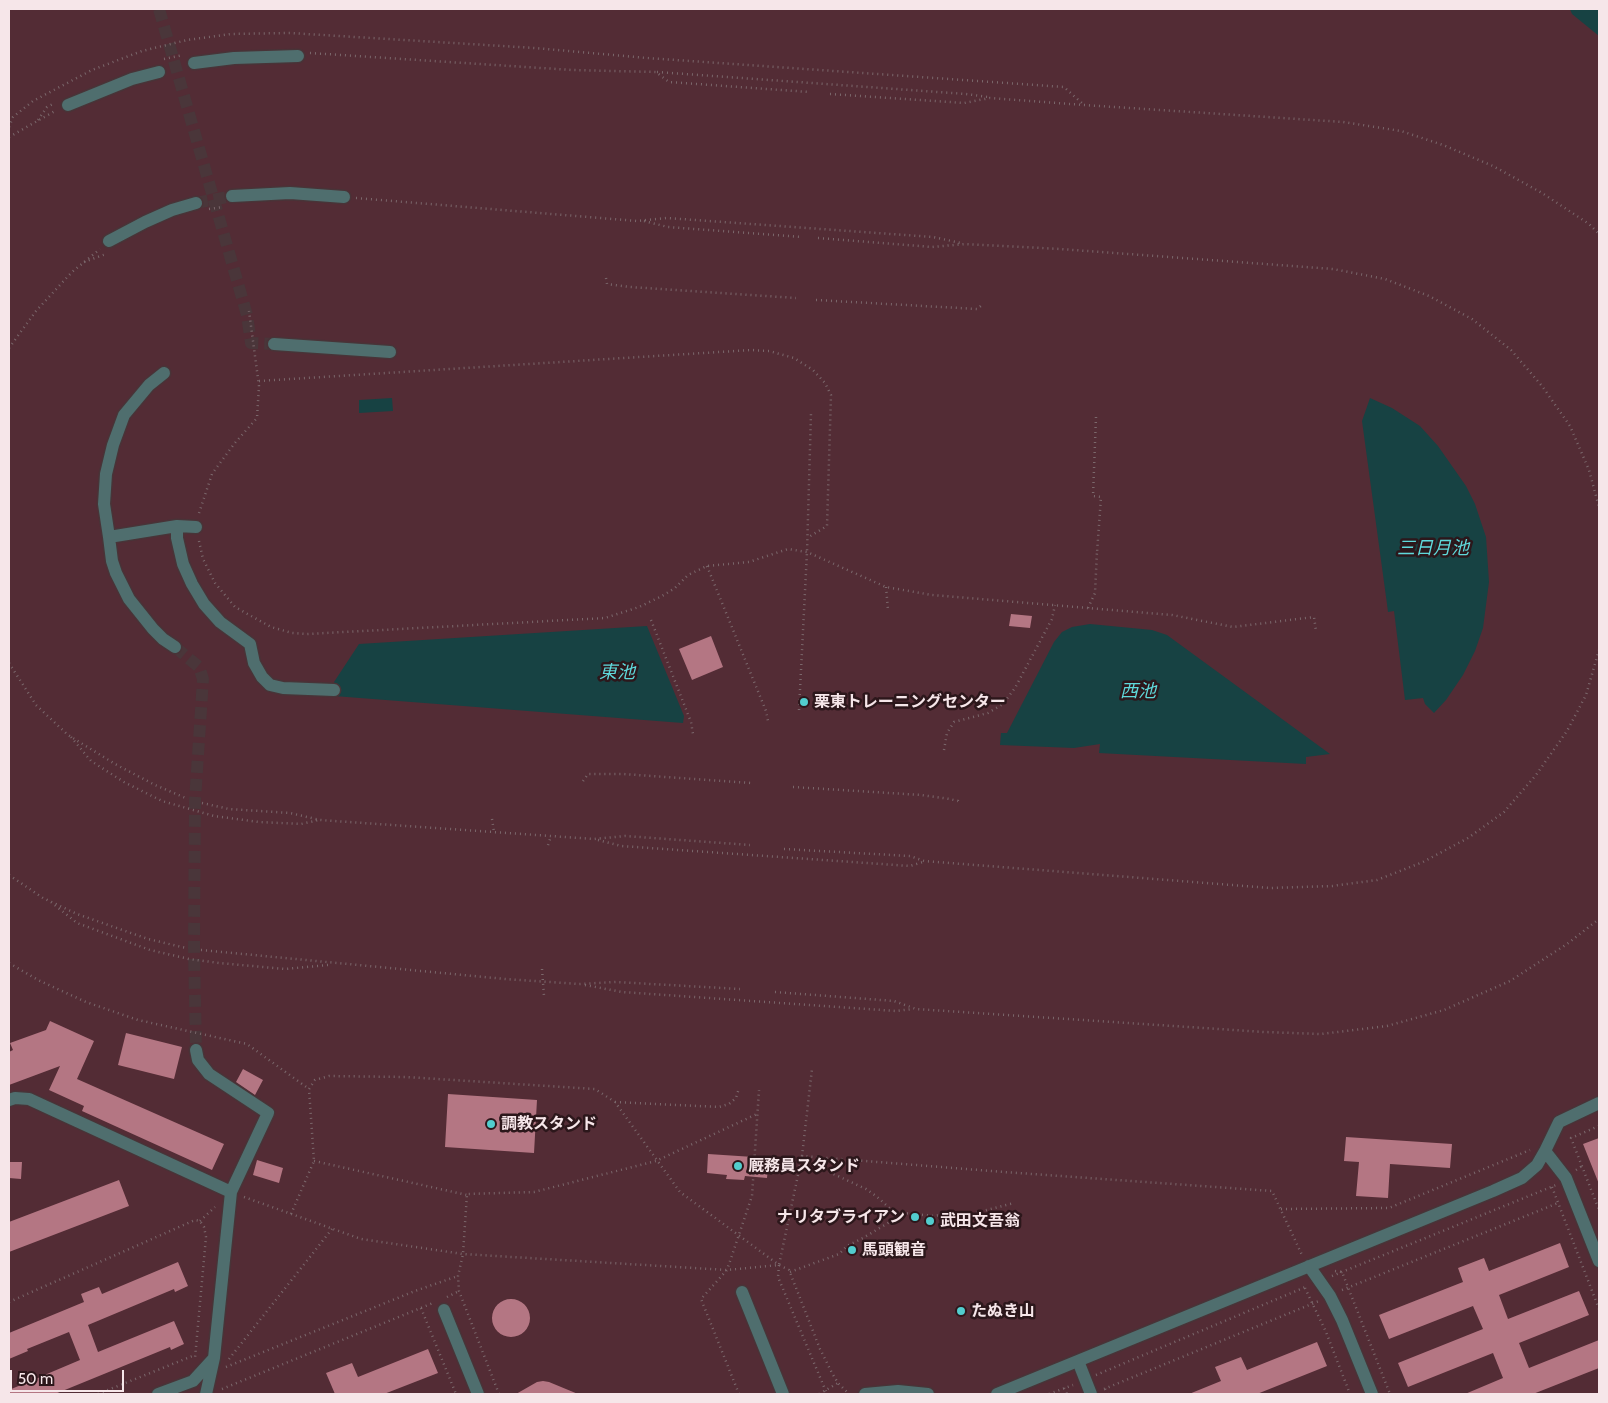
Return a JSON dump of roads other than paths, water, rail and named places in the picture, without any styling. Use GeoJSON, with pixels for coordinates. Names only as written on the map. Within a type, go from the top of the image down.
{"type":"FeatureCollection","features":[{"type":"Feature","properties":{"kind":"lane"},"geometry":{"type":"LineString","coordinates":[[194,63],[234,58],[298,56]]}},
{"type":"Feature","properties":{"kind":"lane"},"geometry":{"type":"LineString","coordinates":[[68,105],[132,80],[159,72]]}},
{"type":"Feature","properties":{"kind":"lane"},"geometry":{"type":"LineString","coordinates":[[232,196],[290,193],[348,200]]}},
{"type":"Feature","properties":{"kind":"lane"},"geometry":{"type":"LineString","coordinates":[[109,247],[145,222],[172,210],[201,206]]}},
{"type":"Feature","properties":{"kind":"lane"},"geometry":{"type":"LineString","coordinates":[[274,344],[390,352]]}},
{"type":"Feature","properties":{"kind":"lane"},"geometry":{"type":"LineString","coordinates":[[164,373],[149,385],[124,415],[113,445],[106,474],[104,504],[116,573],[129,599],[153,629],[174,647]]}},
{"type":"Feature","properties":{"kind":"lane"},"geometry":{"type":"LineString","coordinates":[[110,537],[176,526],[196,527]]}},
{"type":"Feature","properties":{"kind":"lane"},"geometry":{"type":"LineString","coordinates":[[176,526],[183,564],[192,584],[204,604],[220,622],[250,644],[254,663],[262,677],[270,685],[283,688],[334,690]]}},
{"type":"Feature","properties":{"kind":"lane"},"geometry":{"type":"LineString","coordinates":[[196,1050],[198,1060],[209,1074],[268,1113],[231,1192],[212,1392]]}},
{"type":"Feature","properties":{"kind":"lane"},"geometry":{"type":"LineString","coordinates":[[9,1100],[15,1098],[29,1099],[231,1192]]}},
{"type":"Feature","properties":{"kind":"lane"},"geometry":{"type":"LineString","coordinates":[[998,1394],[1522,1178],[1537,1165],[1559,1122],[1599,1103]]}},
{"type":"Feature","properties":{"kind":"lane"},"geometry":{"type":"LineString","coordinates":[[1545,1151],[1566,1178],[1599,1261]]}},
{"type":"Feature","properties":{"kind":"lane"},"geometry":{"type":"LineString","coordinates":[[1309,1266],[1330,1296],[1342,1320],[1372,1394]]}},
{"type":"Feature","properties":{"kind":"lane"},"geometry":{"type":"LineString","coordinates":[[742,1292],[783,1394]]}},
{"type":"Feature","properties":{"kind":"lane"},"geometry":{"type":"LineString","coordinates":[[444,1310],[478,1394]]}},
{"type":"Feature","properties":{"kind":"lane"},"geometry":{"type":"LineString","coordinates":[[158,1394],[193,1381],[214,1358]]}},
{"type":"Feature","properties":{"kind":"lane"},"geometry":{"type":"LineString","coordinates":[[1078,1361],[1091,1394]]}},
{"type":"Feature","properties":{"kind":"lane"},"geometry":{"type":"LineString","coordinates":[[865,1394],[898,1391],[928,1394]]}},
{"type":"Feature","properties":{"kind":"water"},"geometry":{"type":"Polygon","coordinates":[[[1570,9],[1599,9],[1599,36],[1572,14],[1570,9]]]}},
{"type":"Feature","properties":{"kind":"water"},"geometry":{"type":"Polygon","coordinates":[[[392,398],[393,411],[359,413],[359,400],[392,398]]]}},
{"type":"Feature","properties":{"kind":"water","name":"三日月池"},"geometry":{"type":"Polygon","coordinates":[[[1370,398],[1392,408],[1420,426],[1438,446],[1466,486],[1475,504],[1486,537],[1489,582],[1483,628],[1475,651],[1463,675],[1446,700],[1434,713],[1425,704],[1423,698],[1405,700],[1394,611],[1388,612],[1362,421],[1370,398]]]}},
{"type":"Feature","properties":{"kind":"water","name":"西池"},"geometry":{"type":"Polygon","coordinates":[[[1090,624],[1152,630],[1167,635],[1330,754],[1306,757],[1306,764],[1099,753],[1100,744],[1074,748],[1000,745],[1001,733],[1007,733],[1054,642],[1062,632],[1072,627],[1090,624]]]}},
{"type":"Feature","properties":{"kind":"water","name":"東池"},"geometry":{"type":"Polygon","coordinates":[[[647,626],[684,716],[683,723],[334,696],[334,682],[359,644],[647,626]]]}},
{"type":"Feature","properties":{"kind":"tunnel"},"geometry":{"type":"LineString","coordinates":[[159,9],[247,315],[251,343],[274,344]]}},
{"type":"Feature","properties":{"kind":"tunnel"},"geometry":{"type":"LineString","coordinates":[[196,203],[232,196]]}},
{"type":"Feature","properties":{"kind":"tunnel"},"geometry":{"type":"LineString","coordinates":[[175,647],[199,667],[203,679],[195,801],[194,949],[196,1050]]}},
{"type":"Feature","properties":{"kind":"place","name":"栗東トレーニングセンター"},"geometry":{"type":"Point","coordinates":[804,702]}},
{"type":"Feature","properties":{"kind":"place","name":"調教スタンド"},"geometry":{"type":"Point","coordinates":[491,1124]}},
{"type":"Feature","properties":{"kind":"place","name":"厩務員スタンド"},"geometry":{"type":"Point","coordinates":[738,1166]}},
{"type":"Feature","properties":{"kind":"place","name":"ナリタブライアン"},"geometry":{"type":"Point","coordinates":[915,1217]}},
{"type":"Feature","properties":{"kind":"place","name":"武田文吾翁"},"geometry":{"type":"Point","coordinates":[930,1221]}},
{"type":"Feature","properties":{"kind":"place","name":"馬頭観音"},"geometry":{"type":"Point","coordinates":[852,1250]}},
{"type":"Feature","properties":{"kind":"place","name":"たぬき山"},"geometry":{"type":"Point","coordinates":[961,1311]}}]}
